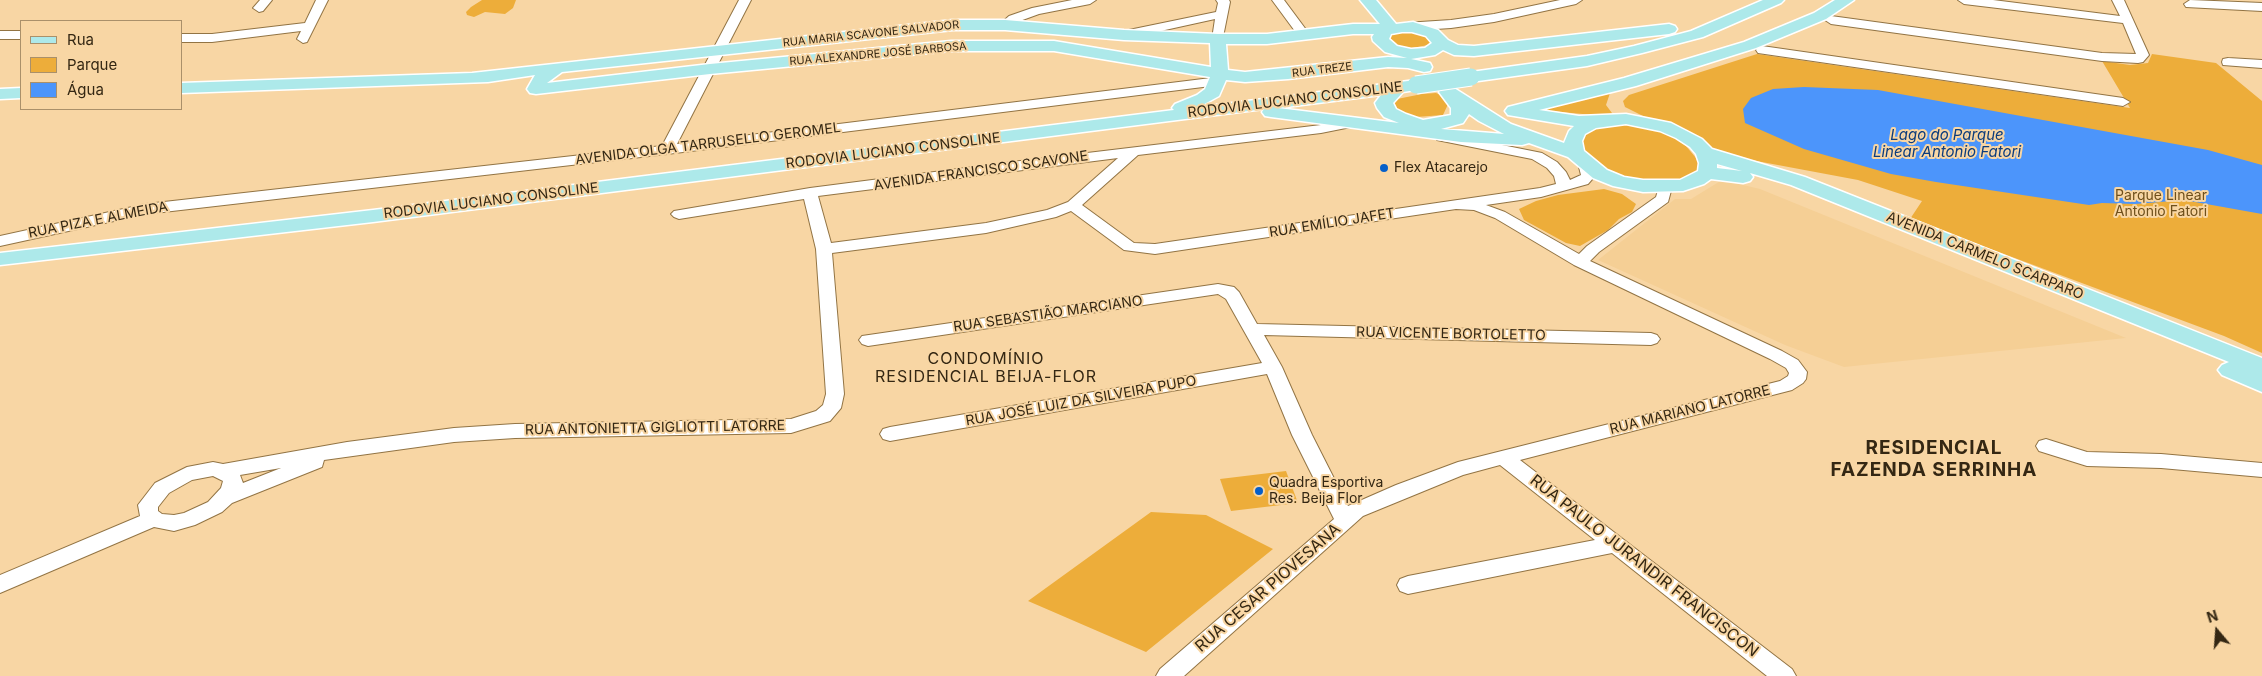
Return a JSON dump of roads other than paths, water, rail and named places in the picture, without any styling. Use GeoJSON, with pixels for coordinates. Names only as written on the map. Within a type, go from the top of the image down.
{"type":"FeatureCollection","features":[{"type":"Feature","properties":{"kind":"main road"},"geometry":{"type":"LineString","coordinates":[[1368,0],[1394,30]]}},
{"type":"Feature","properties":{"kind":"main road"},"geometry":{"type":"LineString","coordinates":[[1382,0],[1394,30]]}},
{"type":"Feature","properties":{"kind":"main road","name":"RODOVIA LUCIANO CONSOLINE"},"geometry":{"type":"LineString","coordinates":[[0,258],[364,217],[1112,124],[1588,61],[1678,39],[1776,0]]}},
{"type":"Feature","properties":{"kind":"main road"},"geometry":{"type":"LineString","coordinates":[[1825,18],[1846,0]]}},
{"type":"Feature","properties":{"kind":"main road"},"geometry":{"type":"LineString","coordinates":[[1580,158],[1573,141],[1578,132],[1614,109],[1618,96],[1756,48],[1863,0]]}},
{"type":"Feature","properties":{"kind":"main road","name":"RUA MARIA SCAVONE SALVADOR"},"geometry":{"type":"LineString","coordinates":[[474,77],[555,70],[953,25],[1005,25],[1218,39],[1266,39],[1353,30],[1394,30],[1436,41],[1454,50],[1474,51],[1722,23]]}},
{"type":"Feature","properties":{"kind":"main road"},"geometry":{"type":"LineString","coordinates":[[1004,45],[1005,25]]}},
{"type":"Feature","properties":{"kind":"main road"},"geometry":{"type":"LineString","coordinates":[[1394,30],[1384,45],[1401,52],[1424,67],[1448,92],[1460,107],[1461,113],[1457,119],[1447,123],[1422,125],[1400,118],[1390,113],[1384,103],[1398,87]]}},
{"type":"Feature","properties":{"kind":"main road"},"geometry":{"type":"LineString","coordinates":[[1112,124],[1186,106],[1203,99],[1213,92],[1219,78],[1218,39]]}},
{"type":"Feature","properties":{"kind":"main road"},"geometry":{"type":"LineString","coordinates":[[1401,52],[1421,54],[1436,41]]}},
{"type":"Feature","properties":{"kind":"main road"},"geometry":{"type":"LineString","coordinates":[[1436,41],[1439,68],[1461,91],[1475,99],[1514,111],[1579,121],[1614,109],[1641,121],[1665,127],[1682,134],[1696,143],[1706,163],[1697,180],[1684,185],[1665,187],[1643,186],[1620,182],[1600,174],[1580,158],[1485,118],[1448,92]]}},
{"type":"Feature","properties":{"kind":"main road","name":"RUA ALEXANDRE JOSÉ BARBOSA"},"geometry":{"type":"LineString","coordinates":[[474,77],[511,78],[537,86],[951,46],[1004,45],[1054,46],[1219,78]]}},
{"type":"Feature","properties":{"kind":"main road"},"geometry":{"type":"LineString","coordinates":[[1514,111],[1756,48]]}},
{"type":"Feature","properties":{"kind":"main road","name":"RUA TREZE"},"geometry":{"type":"LineString","coordinates":[[1219,78],[1267,76],[1388,62],[1408,63],[1424,67]]}},
{"type":"Feature","properties":{"kind":"main road"},"geometry":{"type":"LineString","coordinates":[[537,86],[555,70]]}},
{"type":"Feature","properties":{"kind":"main road"},"geometry":{"type":"LineString","coordinates":[[182,88],[474,77]]}},
{"type":"Feature","properties":{"kind":"main road"},"geometry":{"type":"LineString","coordinates":[[0,94],[20,93]]}},
{"type":"Feature","properties":{"kind":"main road"},"geometry":{"type":"LineString","coordinates":[[1220,110],[1315,116],[1415,132],[1461,137],[1536,140]]}},
{"type":"Feature","properties":{"kind":"main road","name":"AVENIDA CARMELO SCARPARO"},"geometry":{"type":"LineString","coordinates":[[1706,163],[1723,160],[1798,181],[2262,367]]}},
{"type":"Feature","properties":{"kind":"main road","name":"AVENIDA CARMELO SCARPARO"},"geometry":{"type":"LineString","coordinates":[[1706,163],[1739,176],[1790,191],[2262,384]]}},
{"type":"Feature","properties":{"kind":"street"},"geometry":{"type":"LineString","coordinates":[[303,39],[322,0]]}},
{"type":"Feature","properties":{"kind":"street"},"geometry":{"type":"LineString","coordinates":[[667,150],[745,0]]}},
{"type":"Feature","properties":{"kind":"street"},"geometry":{"type":"LineString","coordinates":[[1005,25],[1014,19],[1036,12],[1090,0]]}},
{"type":"Feature","properties":{"kind":"street"},"geometry":{"type":"LineString","coordinates":[[1218,39],[1224,2],[1222,0]]}},
{"type":"Feature","properties":{"kind":"street"},"geometry":{"type":"LineString","coordinates":[[1278,0],[1304,35]]}},
{"type":"Feature","properties":{"kind":"street"},"geometry":{"type":"LineString","coordinates":[[1394,30],[1494,18],[1576,0]]}},
{"type":"Feature","properties":{"kind":"street"},"geometry":{"type":"LineString","coordinates":[[1964,0],[2126,20]]}},
{"type":"Feature","properties":{"kind":"street"},"geometry":{"type":"LineString","coordinates":[[1825,18],[2102,57],[2138,58],[2143,55],[2141,47],[2126,20],[2118,0]]}},
{"type":"Feature","properties":{"kind":"street"},"geometry":{"type":"LineString","coordinates":[[2190,4],[2262,6]]}},
{"type":"Feature","properties":{"kind":"street"},"geometry":{"type":"LineString","coordinates":[[1124,34],[1222,14]]}},
{"type":"Feature","properties":{"kind":"street"},"geometry":{"type":"LineString","coordinates":[[1436,41],[1451,24]]}},
{"type":"Feature","properties":{"kind":"street"},"geometry":{"type":"LineString","coordinates":[[182,38],[212,38],[310,26]]}},
{"type":"Feature","properties":{"kind":"street"},"geometry":{"type":"LineString","coordinates":[[0,35],[20,35]]}},
{"type":"Feature","properties":{"kind":"street"},"geometry":{"type":"LineString","coordinates":[[1756,48],[2123,102]]}},
{"type":"Feature","properties":{"kind":"street"},"geometry":{"type":"LineString","coordinates":[[2228,62],[2262,64]]}},
{"type":"Feature","properties":{"kind":"street","name":"AVENIDA OLGA TARRUSELLO GEROMEL"},"geometry":{"type":"LineString","coordinates":[[196,202],[667,150],[1219,78]]}},
{"type":"Feature","properties":{"kind":"street","name":"AVENIDA FRANCISCO SCAVONE"},"geometry":{"type":"LineString","coordinates":[[1283,132],[1306,123],[1315,116]]}},
{"type":"Feature","properties":{"kind":"street","name":"AVENIDA FRANCISCO SCAVONE"},"geometry":{"type":"LineString","coordinates":[[679,214],[810,193],[1283,132],[1321,129],[1356,122]]}},
{"type":"Feature","properties":{"kind":"street"},"geometry":{"type":"LineString","coordinates":[[1415,132],[1537,156],[1552,165],[1561,175],[1564,186]]}},
{"type":"Feature","properties":{"kind":"street"},"geometry":{"type":"LineString","coordinates":[[824,249],[1014,223],[1051,214],[1073,205],[1134,151]]}},
{"type":"Feature","properties":{"kind":"street","name":"RUA EMÍLIO JAFET"},"geometry":{"type":"LineString","coordinates":[[1073,205],[1122,242],[1139,249],[1155,249],[1541,192],[1583,181],[1588,176],[1588,170],[1580,158]]}},
{"type":"Feature","properties":{"kind":"street"},"geometry":{"type":"LineString","coordinates":[[1450,204],[1476,206],[1488,210],[1524,228],[1580,262],[1593,249],[1663,199],[1665,187]]}},
{"type":"Feature","properties":{"kind":"street"},"geometry":{"type":"LineString","coordinates":[[1524,228],[1516,221],[1515,206],[1520,199],[1541,192]]}},
{"type":"Feature","properties":{"kind":"street","name":"RUA ANTONIETTA GIGLIOTTI LATORRE"},"geometry":{"type":"LineString","coordinates":[[347,450],[454,435],[515,431],[791,426],[823,416],[832,408],[836,394],[824,249],[810,193]]}},
{"type":"Feature","properties":{"kind":"street","name":"RUA PIZA E ALMEIDA"},"geometry":{"type":"LineString","coordinates":[[0,241],[146,209],[196,202]]}},
{"type":"Feature","properties":{"kind":"street","name":"RUA MARIANO LATORRE"},"geometry":{"type":"LineString","coordinates":[[1345,520],[1356,511],[1403,490],[1458,469],[1786,386],[1797,379],[1798,372],[1792,364],[1776,355],[1580,262]]}},
{"type":"Feature","properties":{"kind":"street","name":"RUA SEBASTIÃO MARCIANO"},"geometry":{"type":"LineString","coordinates":[[868,340],[1218,288],[1228,291],[1233,296],[1251,329]]}},
{"type":"Feature","properties":{"kind":"street"},"geometry":{"type":"LineString","coordinates":[[1251,329],[1273,367],[1302,435],[1345,520]]}},
{"type":"Feature","properties":{"kind":"street","name":"RUA VICENTE BORTOLETTO"},"geometry":{"type":"LineString","coordinates":[[1251,329],[1651,339]]}},
{"type":"Feature","properties":{"kind":"street","name":"RUA JOSÉ LUIZ DA SILVEIRA PUPO"},"geometry":{"type":"LineString","coordinates":[[890,434],[1273,367]]}},
{"type":"Feature","properties":{"kind":"street"},"geometry":{"type":"LineString","coordinates":[[2046,446],[2086,458],[2161,461],[2262,470]]}},
{"type":"Feature","properties":{"kind":"street"},"geometry":{"type":"LineString","coordinates":[[223,471],[230,475],[233,481],[231,490],[225,498],[209,511],[188,520],[174,523],[153,519],[148,513],[148,505],[162,488],[187,474],[207,470],[223,471],[347,450]]}},
{"type":"Feature","properties":{"kind":"street"},"geometry":{"type":"LineString","coordinates":[[225,498],[347,450]]}},
{"type":"Feature","properties":{"kind":"street","name":"RUA PAULO JURANDIR FRANCISCON"},"geometry":{"type":"LineString","coordinates":[[1502,457],[1617,544],[1784,676]]}},
{"type":"Feature","properties":{"kind":"street"},"geometry":{"type":"LineString","coordinates":[[0,584],[153,519]]}},
{"type":"Feature","properties":{"kind":"street","name":"RUA CESAR PIOVESANA"},"geometry":{"type":"LineString","coordinates":[[1168,676],[1345,520]]}},
{"type":"Feature","properties":{"kind":"street"},"geometry":{"type":"LineString","coordinates":[[1408,586],[1617,544]]}},
{"type":"Feature","properties":{"kind":"water","name":"Lago do Parque Linear Antonio Fatori"},"geometry":{"type":"Polygon","coordinates":[[[1804,87],[1878,90],[2208,150],[2262,165],[2262,214],[2184,200],[2089,205],[1936,182],[1891,174],[1804,149],[1745,123],[1743,109],[1751,98],[1773,89],[1804,87]]]}},
{"type":"Feature","properties":{"kind":"place","name":"Flex Atacarejo"},"geometry":{"type":"Point","coordinates":[1384,168]}},
{"type":"Feature","properties":{"kind":"place","name":"Quadra Esportiva Res. Beija Flor"},"geometry":{"type":"Point","coordinates":[1259,491]}},
{"type":"Feature","properties":{"kind":"district","name":"CONDOMÍNIO RESIDENCIAL BEIJA-FLOR"},"geometry":{"type":"Point","coordinates":[986,368]}},
{"type":"Feature","properties":{"kind":"district","name":"RESIDENCIAL FAZENDA SERRINHA"},"geometry":{"type":"Point","coordinates":[1934,459]}},
{"type":"Feature","properties":{"kind":"park label","name":"Parque Linear Antonio Fatori"},"geometry":{"type":"Point","coordinates":[2161,204]}}]}
